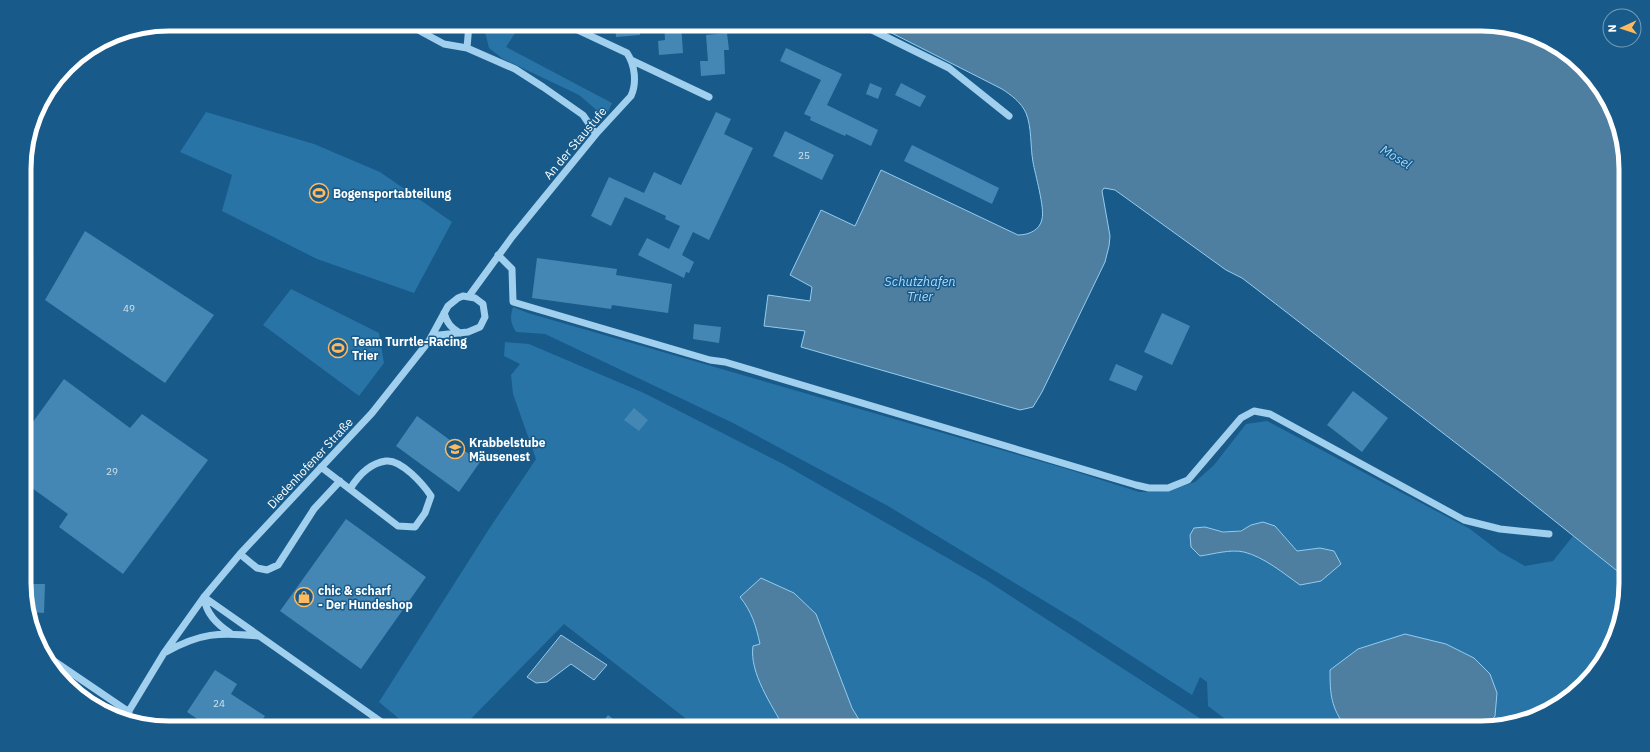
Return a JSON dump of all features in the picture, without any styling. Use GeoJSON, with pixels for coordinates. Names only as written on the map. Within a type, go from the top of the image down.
{"type":"FeatureCollection","features":[{"type":"Feature","properties":{"kind":"street"},"geometry":{"type":"LineString","coordinates":[[420,31],[444,44],[467,48],[515,69],[583,115],[596,134]]}},
{"type":"Feature","properties":{"kind":"street"},"geometry":{"type":"LineString","coordinates":[[467,48],[468,31]]}},
{"type":"Feature","properties":{"kind":"street"},"geometry":{"type":"LineString","coordinates":[[579,31],[627,53],[632,60],[709,97]]}},
{"type":"Feature","properties":{"kind":"street"},"geometry":{"type":"LineString","coordinates":[[874,31],[949,68],[1009,116]]}},
{"type":"Feature","properties":{"kind":"street","name":"An der Staustufe"},"geometry":{"type":"LineString","coordinates":[[469,296],[498,255],[596,134],[630,96],[633,91],[634,70],[632,60]]}},
{"type":"Feature","properties":{"kind":"street"},"geometry":{"type":"LineString","coordinates":[[498,255],[512,269],[513,302],[710,360],[725,362],[1136,485],[1149,488],[1168,488],[1188,480],[1240,418],[1254,411],[1270,414],[1464,520],[1500,529],[1549,534]]}},
{"type":"Feature","properties":{"kind":"street"},"geometry":{"type":"LineString","coordinates":[[429,341],[440,335],[468,332],[480,327],[485,317],[483,304],[480,300],[469,296]]}},
{"type":"Feature","properties":{"kind":"street","name":"Diedenhofener Straße"},"geometry":{"type":"LineString","coordinates":[[127,715],[164,653],[204,597],[240,554],[372,413],[429,341],[448,306],[458,298],[469,296]]}},
{"type":"Feature","properties":{"kind":"street"},"geometry":{"type":"LineString","coordinates":[[444,313],[446,321],[453,329],[460,333]]}},
{"type":"Feature","properties":{"kind":"street"},"geometry":{"type":"LineString","coordinates":[[321,467],[398,526],[415,527],[425,513],[431,496],[423,484],[403,467],[387,461],[373,465],[359,476],[350,489]]}},
{"type":"Feature","properties":{"kind":"street"},"geometry":{"type":"LineString","coordinates":[[240,554],[257,568],[267,570],[278,565],[314,509],[340,481]]}},
{"type":"Feature","properties":{"kind":"street"},"geometry":{"type":"LineString","coordinates":[[204,597],[208,612],[218,624],[230,633]]}},
{"type":"Feature","properties":{"kind":"street"},"geometry":{"type":"LineString","coordinates":[[204,597],[380,721]]}},
{"type":"Feature","properties":{"kind":"street"},"geometry":{"type":"LineString","coordinates":[[164,653],[193,639],[218,633],[260,637]]}},
{"type":"Feature","properties":{"kind":"street"},"geometry":{"type":"LineString","coordinates":[[57,663],[129,712]]}},
{"type":"Feature","properties":{"kind":"shaded area"},"geometry":{"type":"Polygon","coordinates":[[[516,31],[506,47],[612,103],[608,112],[600,113],[579,95],[503,59],[489,48],[485,32],[516,31]]]}},
{"type":"Feature","properties":{"kind":"shaded area","name":"Bogensportabteilung"},"geometry":{"type":"Polygon","coordinates":[[[206,112],[314,144],[380,172],[452,222],[414,293],[317,259],[222,211],[232,175],[180,152],[206,112]]]}},
{"type":"Feature","properties":{"kind":"shaded area","name":"Team Turrtle-Racing Trier"},"geometry":{"type":"Polygon","coordinates":[[[291,289],[379,333],[384,363],[359,396],[263,325],[291,289]]]}},
{"type":"Feature","properties":{"kind":"shaded area"},"geometry":{"type":"Polygon","coordinates":[[[513,307],[528,313],[1067,469],[1139,492],[1169,491],[1195,482],[1214,465],[1246,424],[1267,421],[1470,529],[1500,552],[1525,566],[1553,561],[1573,536],[1619,572],[1619,592],[1612,627],[1601,652],[1579,681],[1550,703],[1525,714],[1491,721],[1495,716],[1336,713],[1341,721],[1228,721],[1208,706],[1207,682],[1200,677],[1192,695],[1079,622],[888,506],[733,423],[545,334],[516,332],[511,317],[513,307]],[[1251,525],[1239,530],[1228,532],[1205,527],[1200,556],[1228,551],[1239,551],[1251,554],[1266,561],[1300,585],[1320,548],[1297,551],[1275,526],[1251,525]]]}},
{"type":"Feature","properties":{"kind":"shaded area"},"geometry":{"type":"Polygon","coordinates":[[[505,342],[529,344],[644,393],[785,465],[986,580],[1204,721],[860,721],[852,708],[740,597],[749,608],[756,626],[781,721],[689,721],[564,624],[469,721],[402,721],[379,702],[489,529],[536,459],[513,394],[511,375],[520,364],[504,356],[505,342]]]}},
{"type":"Feature","properties":{"kind":"water"},"geometry":{"type":"Polygon","coordinates":[[[888,31],[1481,31],[1499,32],[1517,36],[1550,49],[1565,60],[1579,71],[1601,100],[1614,133],[1618,151],[1619,572],[1496,474],[1242,278],[1226,270],[1115,190],[1104,188],[1102,191],[1110,236],[1105,262],[1042,392],[1033,407],[1020,410],[801,347],[805,331],[764,326],[768,295],[810,301],[812,287],[790,275],[821,210],[855,226],[881,170],[1018,235],[1026,234],[1036,229],[1041,223],[1043,214],[1033,162],[1028,119],[1019,102],[1002,89],[888,31]]]}},
{"type":"Feature","properties":{"kind":"water"},"geometry":{"type":"Polygon","coordinates":[[[1263,522],[1275,526],[1297,551],[1320,548],[1334,551],[1341,564],[1321,581],[1300,585],[1273,566],[1251,554],[1233,551],[1200,556],[1191,547],[1190,535],[1194,528],[1205,527],[1223,532],[1241,531],[1251,525],[1263,522]]]}},
{"type":"Feature","properties":{"kind":"water"},"geometry":{"type":"Polygon","coordinates":[[[761,578],[794,593],[816,614],[852,708],[860,721],[780,721],[762,688],[754,667],[753,646],[760,644],[753,619],[748,608],[740,597],[761,578]]]}},
{"type":"Feature","properties":{"kind":"water"},"geometry":{"type":"Polygon","coordinates":[[[1405,634],[1446,644],[1474,658],[1490,674],[1497,693],[1495,716],[1490,721],[1341,721],[1332,700],[1330,670],[1358,649],[1405,634]]]}},
{"type":"Feature","properties":{"kind":"water"},"geometry":{"type":"Polygon","coordinates":[[[561,635],[607,665],[594,680],[571,664],[547,682],[536,683],[527,677],[561,635]]]}},
{"type":"Feature","properties":{"kind":"building"},"geometry":{"type":"Polygon","coordinates":[[[616,31],[640,31],[640,35],[616,37],[616,31]]]}},
{"type":"Feature","properties":{"kind":"building"},"geometry":{"type":"Polygon","coordinates":[[[664,31],[681,31],[683,53],[659,55],[658,41],[665,40],[664,31]]]}},
{"type":"Feature","properties":{"kind":"building"},"geometry":{"type":"Polygon","coordinates":[[[727,33],[729,50],[724,50],[725,74],[701,76],[700,61],[708,61],[706,35],[727,33]]]}},
{"type":"Feature","properties":{"kind":"building"},"geometry":{"type":"Polygon","coordinates":[[[786,48],[842,74],[827,105],[878,130],[871,146],[846,134],[845,136],[810,120],[811,117],[804,114],[821,80],[780,61],[786,48]]]}},
{"type":"Feature","properties":{"kind":"building"},"geometry":{"type":"Polygon","coordinates":[[[870,83],[882,88],[878,99],[866,94],[870,83]]]}},
{"type":"Feature","properties":{"kind":"building"},"geometry":{"type":"Polygon","coordinates":[[[901,83],[926,96],[920,107],[895,95],[901,83]]]}},
{"type":"Feature","properties":{"kind":"building"},"geometry":{"type":"Polygon","coordinates":[[[716,112],[731,119],[724,134],[753,148],[709,240],[693,232],[682,255],[694,262],[689,273],[686,272],[684,278],[638,255],[647,238],[669,249],[680,226],[665,219],[666,216],[625,197],[611,226],[591,216],[609,177],[644,193],[654,172],[681,185],[716,112]]]}},
{"type":"Feature","properties":{"kind":"building"},"geometry":{"type":"Polygon","coordinates":[[[785,131],[834,155],[822,180],[773,156],[785,131]]]}},
{"type":"Feature","properties":{"kind":"building"},"geometry":{"type":"Polygon","coordinates":[[[912,145],[999,188],[992,204],[904,161],[912,145]]]}},
{"type":"Feature","properties":{"kind":"building"},"geometry":{"type":"Polygon","coordinates":[[[85,231],[214,315],[165,383],[45,300],[85,231]]]}},
{"type":"Feature","properties":{"kind":"building"},"geometry":{"type":"Polygon","coordinates":[[[537,258],[617,269],[616,275],[672,284],[668,313],[612,305],[611,309],[532,298],[537,258]]]}},
{"type":"Feature","properties":{"kind":"building"},"geometry":{"type":"Polygon","coordinates":[[[1162,313],[1190,326],[1172,365],[1144,352],[1162,313]]]}},
{"type":"Feature","properties":{"kind":"building"},"geometry":{"type":"Polygon","coordinates":[[[694,324],[721,327],[719,343],[693,339],[694,324]]]}},
{"type":"Feature","properties":{"kind":"building"},"geometry":{"type":"Polygon","coordinates":[[[1116,364],[1143,376],[1136,391],[1109,380],[1116,364]]]}},
{"type":"Feature","properties":{"kind":"building"},"geometry":{"type":"Polygon","coordinates":[[[64,379],[130,428],[142,414],[208,460],[123,574],[59,527],[68,514],[31,487],[31,425],[64,379]]]}},
{"type":"Feature","properties":{"kind":"building"},"geometry":{"type":"Polygon","coordinates":[[[1353,391],[1388,418],[1362,452],[1327,425],[1353,391]]]}},
{"type":"Feature","properties":{"kind":"building"},"geometry":{"type":"Polygon","coordinates":[[[634,408],[648,420],[639,431],[624,420],[634,408]]]}},
{"type":"Feature","properties":{"kind":"building"},"geometry":{"type":"Polygon","coordinates":[[[417,416],[480,462],[459,492],[396,446],[417,416]]]}},
{"type":"Feature","properties":{"kind":"building"},"geometry":{"type":"Polygon","coordinates":[[[346,519],[426,577],[361,669],[280,611],[346,519]]]}},
{"type":"Feature","properties":{"kind":"building"},"geometry":{"type":"Polygon","coordinates":[[[31,584],[45,584],[44,613],[35,612],[31,584]]]}},
{"type":"Feature","properties":{"kind":"building"},"geometry":{"type":"Polygon","coordinates":[[[215,670],[237,684],[231,694],[265,716],[262,721],[200,721],[187,712],[215,670]]]}},
{"type":"Feature","properties":{"kind":"building"},"geometry":{"type":"Polygon","coordinates":[[[608,715],[616,721],[603,721],[608,715]]]}},
{"type":"Feature","properties":{"kind":"place","name":"Bogensportabteilung"},"geometry":{"type":"Point","coordinates":[319,193]}},
{"type":"Feature","properties":{"kind":"place","name":"Team Turrtle-Racing Trier"},"geometry":{"type":"Point","coordinates":[338,348]}},
{"type":"Feature","properties":{"kind":"place","name":"Krabbelstube Mäusenest"},"geometry":{"type":"Point","coordinates":[455,449]}},
{"type":"Feature","properties":{"kind":"place","name":"chic & scharf - Der Hundeshop"},"geometry":{"type":"Point","coordinates":[304,597]}},
{"type":"Feature","properties":{"kind":"water label","name":"Mosel"},"geometry":{"type":"Point","coordinates":[1396,157]}},
{"type":"Feature","properties":{"kind":"water label","name":"Schutzhafen Trier"},"geometry":{"type":"Point","coordinates":[920,288]}}]}
